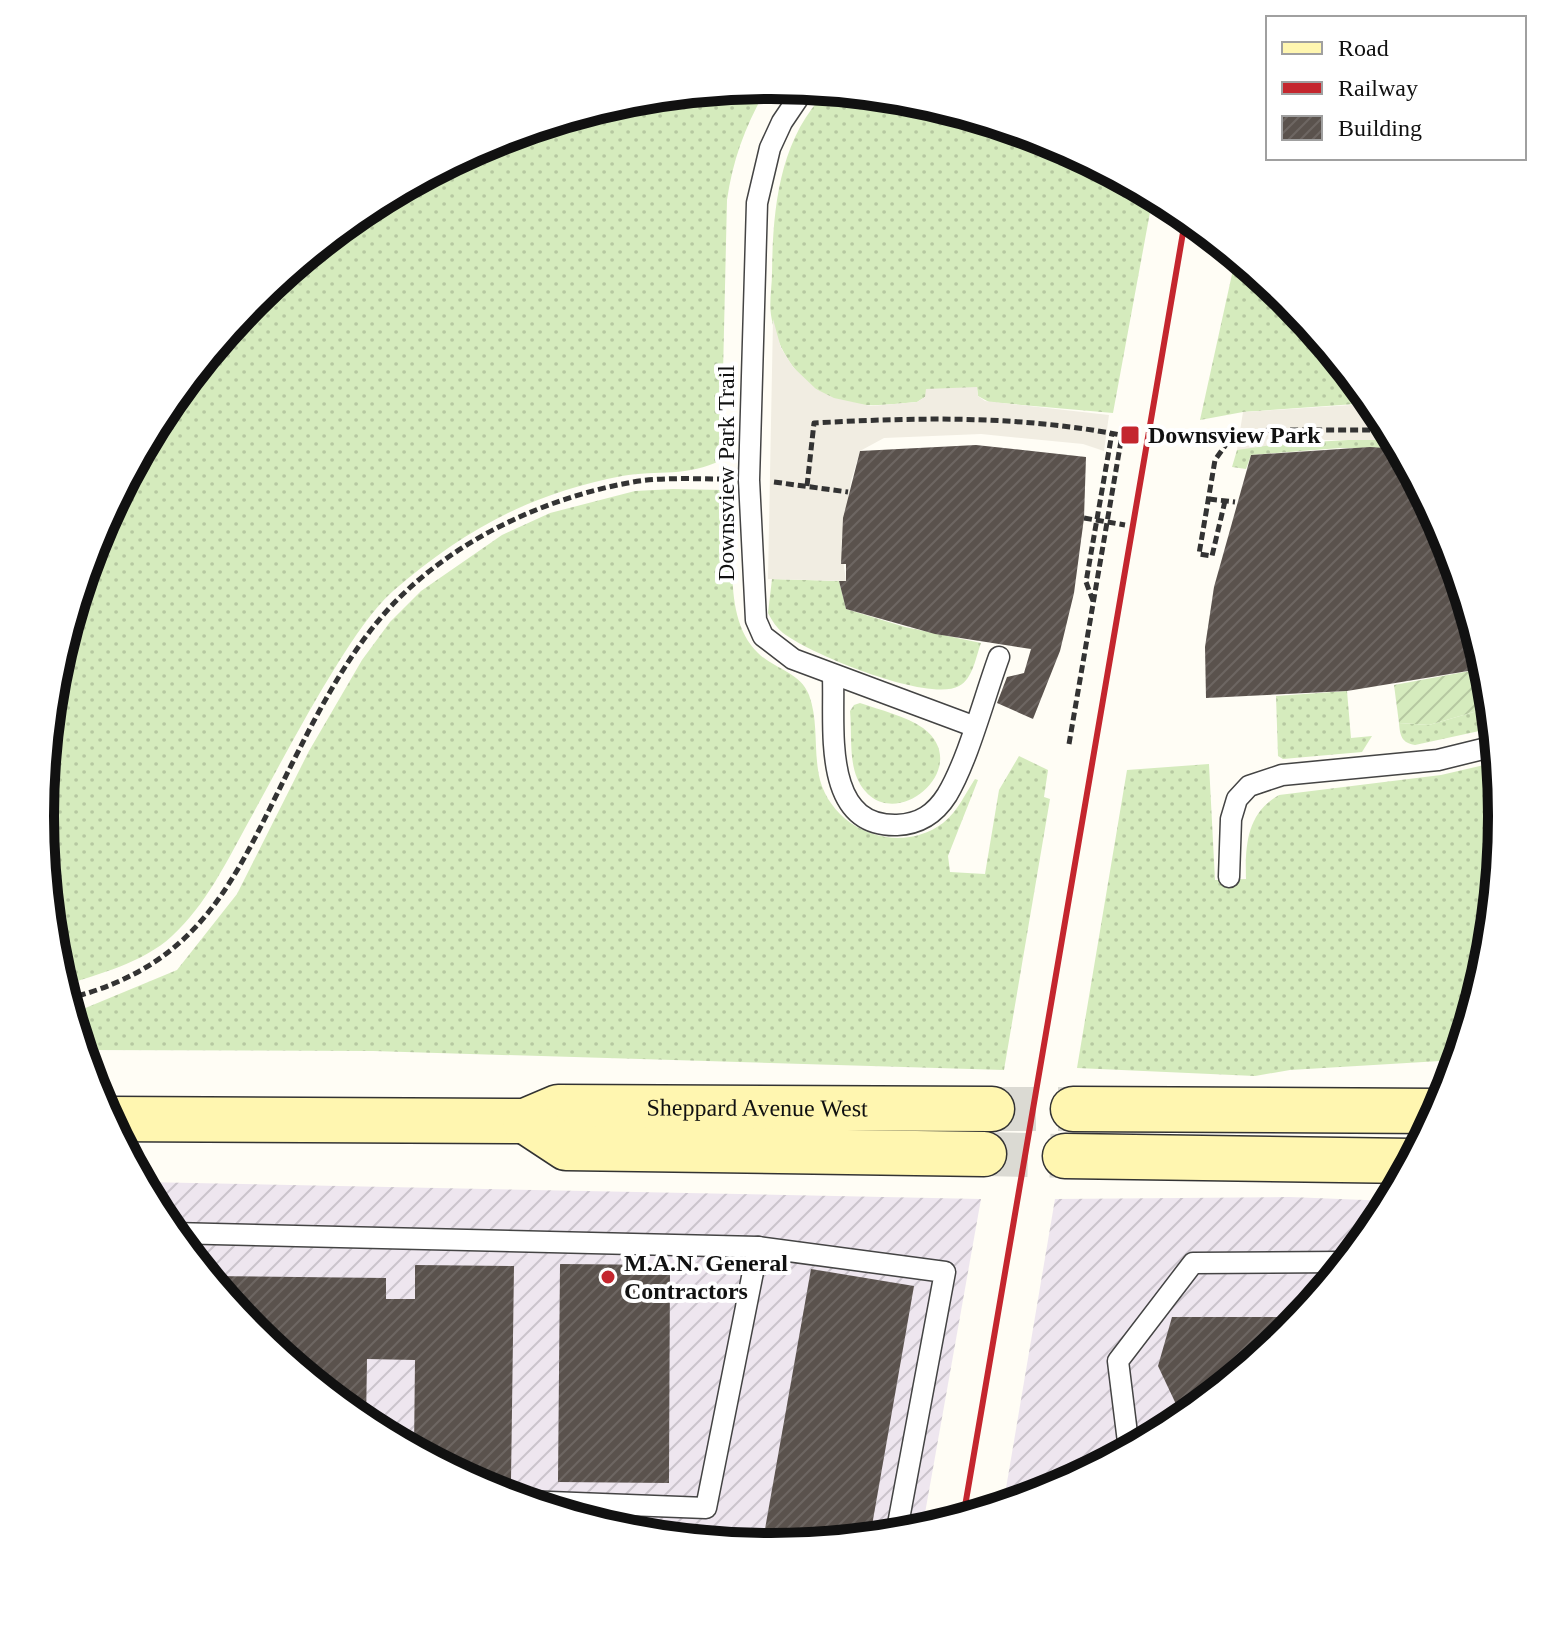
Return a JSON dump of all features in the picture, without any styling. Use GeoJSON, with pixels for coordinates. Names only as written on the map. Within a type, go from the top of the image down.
{"type":"FeatureCollection","features":[{"type":"Feature","properties":{"kind":"main road","name":"Sheppard Avenue West"},"geometry":{"type":"LineString","coordinates":[[122,1119],[525,1121],[558,1107],[992,1109]]}},
{"type":"Feature","properties":{"kind":"main road"},"geometry":{"type":"LineString","coordinates":[[1073,1109],[1424,1111]]}},
{"type":"Feature","properties":{"kind":"main road","name":"Sheppard Avenue West"},"geometry":{"type":"LineString","coordinates":[[525,1121],[566,1148],[984,1154]]}},
{"type":"Feature","properties":{"kind":"main road"},"geometry":{"type":"LineString","coordinates":[[1065,1156],[1399,1161]]}},
{"type":"Feature","properties":{"kind":"lane","name":"Downsview Park Trail"},"geometry":{"type":"LineString","coordinates":[[797,100],[770,148],[757,203],[749,480],[753,605],[763,636],[793,659],[833,677],[973,726]]}},
{"type":"Feature","properties":{"kind":"lane"},"geometry":{"type":"LineString","coordinates":[[833,677],[838,785],[861,814],[878,822],[911,824],[926,819],[938,808],[956,774],[999,657]]}},
{"type":"Feature","properties":{"kind":"lane"},"geometry":{"type":"LineString","coordinates":[[1229,877],[1231,819],[1237,799],[1249,786],[1282,775],[1438,760],[1484,749]]}},
{"type":"Feature","properties":{"kind":"lane"},"geometry":{"type":"LineString","coordinates":[[189,1233],[758,1247],[945,1272],[899,1521]]}},
{"type":"Feature","properties":{"kind":"lane"},"geometry":{"type":"LineString","coordinates":[[565,1503],[706,1508],[758,1247]]}},
{"type":"Feature","properties":{"kind":"lane"},"geometry":{"type":"LineString","coordinates":[[1127,1438],[1118,1361],[1193,1263],[1332,1262]]}},
{"type":"Feature","properties":{"kind":"path"},"geometry":{"type":"LineString","coordinates":[[807,486],[814,423],[983,417],[1140,439]]}},
{"type":"Feature","properties":{"kind":"path"},"geometry":{"type":"LineString","coordinates":[[1225,501],[1212,556],[1199,554],[1215,460],[1230,439],[1268,430],[1374,430]]}},
{"type":"Feature","properties":{"kind":"path"},"geometry":{"type":"LineString","coordinates":[[1093,602],[1086,582],[1112,433]]}},
{"type":"Feature","properties":{"kind":"path"},"geometry":{"type":"LineString","coordinates":[[1069,744],[1122,435]]}},
{"type":"Feature","properties":{"kind":"path"},"geometry":{"type":"LineString","coordinates":[[76,995],[152,966],[186,939],[219,901],[243,863],[300,748],[354,655],[398,599],[431,571],[505,524],[604,489],[666,479],[749,480],[848,492]]}},
{"type":"Feature","properties":{"kind":"path"},"geometry":{"type":"LineString","coordinates":[[1209,499],[1235,502]]}},
{"type":"Feature","properties":{"kind":"path"},"geometry":{"type":"LineString","coordinates":[[1084,518],[1125,525]]}},
{"type":"Feature","properties":{"kind":"shaded area"},"geometry":{"type":"Polygon","coordinates":[[[773,319],[781,348],[793,367],[816,389],[834,398],[871,406],[917,402],[925,397],[926,389],[977,387],[978,396],[985,401],[1109,415],[1104,451],[1083,444],[981,434],[884,438],[860,451],[851,481],[841,545],[846,581],[768,579],[773,319]]]}},
{"type":"Feature","properties":{"kind":"shaded area"},"geometry":{"type":"Polygon","coordinates":[[[1356,402],[1381,440],[1306,440],[1237,450],[1243,412],[1352,405],[1356,402]]]}},
{"type":"Feature","properties":{"kind":"shaded area"},"geometry":{"type":"Polygon","coordinates":[[[155,1182],[981,1199],[924,1516],[865,1527],[771,1533],[677,1527],[585,1509],[497,1478],[412,1437],[335,1385],[264,1323],[202,1252],[155,1182]]]}},
{"type":"Feature","properties":{"kind":"shaded area"},"geometry":{"type":"Polygon","coordinates":[[[1290,1197],[1376,1200],[1310,1289],[1244,1355],[1207,1385],[1129,1437],[1088,1459],[1005,1493],[1055,1199],[1290,1197]]]}},
{"type":"Feature","properties":{"kind":"green space"},"geometry":{"type":"Polygon","coordinates":[[[761,99],[742,140],[727,200],[721,460],[697,469],[622,476],[557,493],[499,517],[419,569],[385,599],[350,644],[303,721],[215,882],[195,911],[172,936],[148,954],[74,982],[68,956],[60,910],[54,816],[60,722],[78,630],[109,542],[150,457],[202,380],[232,343],[298,277],[373,220],[454,173],[541,137],[585,123],[677,105],[761,99]]]}},
{"type":"Feature","properties":{"kind":"green space"},"geometry":{"type":"Polygon","coordinates":[[[819,101],[865,105],[957,123],[1045,154],[1088,173],[1151,208],[1113,413],[989,402],[978,396],[977,388],[925,397],[917,402],[853,404],[829,397],[800,375],[776,336],[770,299],[774,224],[782,176],[798,131],[819,101]]]}},
{"type":"Feature","properties":{"kind":"green space"},"geometry":{"type":"Polygon","coordinates":[[[1233,268],[1310,343],[1356,402],[1243,412],[1200,420],[1233,268]]]}},
{"type":"Feature","properties":{"kind":"green space"},"geometry":{"type":"Polygon","coordinates":[[[1366,439],[1380,439],[1386,449],[1340,448],[1251,455],[1246,469],[1232,467],[1237,450],[1244,446],[1366,439]]]}},
{"type":"Feature","properties":{"kind":"green space"},"geometry":{"type":"Polygon","coordinates":[[[724,490],[735,500],[733,581],[739,621],[746,638],[758,653],[805,687],[814,716],[820,780],[839,813],[853,825],[888,837],[926,833],[948,818],[975,779],[978,780],[948,856],[950,872],[985,874],[999,790],[1019,756],[1048,770],[1044,797],[1050,799],[1004,1070],[373,1051],[94,1050],[81,1010],[177,970],[237,894],[309,751],[362,660],[390,622],[421,591],[502,535],[550,513],[635,491],[724,490]]]}},
{"type":"Feature","properties":{"kind":"green space"},"geometry":{"type":"Polygon","coordinates":[[[772,579],[839,581],[846,609],[905,627],[981,643],[971,673],[959,686],[923,688],[870,674],[818,653],[783,633],[771,619],[768,613],[772,579]]]}},
{"type":"Feature","properties":{"kind":"green space"},"geometry":{"type":"Polygon","coordinates":[[[1473,670],[1480,710],[1429,725],[1399,723],[1394,685],[1473,670]]]}},
{"type":"Feature","properties":{"kind":"green space"},"geometry":{"type":"Polygon","coordinates":[[[1347,691],[1351,738],[1372,736],[1362,752],[1283,759],[1278,756],[1276,696],[1347,691]]]}},
{"type":"Feature","properties":{"kind":"green space"},"geometry":{"type":"Polygon","coordinates":[[[860,703],[916,724],[937,745],[940,762],[934,779],[922,793],[905,802],[887,803],[870,796],[857,778],[852,754],[850,711],[860,703]]]}},
{"type":"Feature","properties":{"kind":"green space"},"geometry":{"type":"Polygon","coordinates":[[[1480,710],[1483,730],[1415,745],[1404,741],[1399,723],[1429,725],[1480,710]]]}},
{"type":"Feature","properties":{"kind":"green space"},"geometry":{"type":"Polygon","coordinates":[[[1209,764],[1215,880],[1246,879],[1250,831],[1260,811],[1279,795],[1441,775],[1486,765],[1488,816],[1482,910],[1474,956],[1464,1002],[1444,1061],[1290,1070],[1255,1076],[1077,1068],[1127,770],[1209,764]]]}},
{"type":"Feature","properties":{"kind":"building","name":"Downsview Park"},"geometry":{"type":"Polygon","coordinates":[[[976,445],[1086,457],[1084,518],[1074,593],[1060,651],[1033,719],[997,703],[1007,677],[1024,673],[1031,649],[935,634],[846,609],[839,581],[846,581],[846,564],[841,564],[843,518],[860,451],[976,445]]]}},
{"type":"Feature","properties":{"kind":"building","name":"Downsview Park"},"geometry":{"type":"Polygon","coordinates":[[[1386,448],[1433,542],[1464,630],[1473,670],[1347,691],[1206,698],[1205,647],[1214,587],[1251,455],[1386,448]]]}},
{"type":"Feature","properties":{"kind":"building"},"geometry":{"type":"Polygon","coordinates":[[[560,1264],[670,1265],[669,1483],[558,1482],[560,1264]]]}},
{"type":"Feature","properties":{"kind":"building"},"geometry":{"type":"Polygon","coordinates":[[[415,1265],[514,1266],[511,1481],[454,1459],[414,1438],[415,1360],[367,1359],[366,1407],[298,1355],[222,1276],[386,1278],[386,1299],[415,1299],[415,1265]]]}},
{"type":"Feature","properties":{"kind":"building"},"geometry":{"type":"Polygon","coordinates":[[[811,1269],[914,1286],[872,1526],[764,1533],[811,1269]]]}},
{"type":"Feature","properties":{"kind":"building"},"geometry":{"type":"Polygon","coordinates":[[[1172,1317],[1284,1317],[1244,1355],[1177,1406],[1158,1366],[1172,1317]]]}},
{"type":"Feature","properties":{"kind":"tunnel"},"geometry":{"type":"LineString","coordinates":[[992,1109],[1073,1109]]}},
{"type":"Feature","properties":{"kind":"tunnel"},"geometry":{"type":"LineString","coordinates":[[984,1154],[1065,1156]]}},
{"type":"Feature","properties":{"kind":"railway"},"geometry":{"type":"LineString","coordinates":[[965,1506],[1183,230]]}},
{"type":"Feature","properties":{"kind":"place","name":"Downsview Park"},"geometry":{"type":"Point","coordinates":[1130,435]}},
{"type":"Feature","properties":{"kind":"place","name":"M.A.N. General Contractors"},"geometry":{"type":"Point","coordinates":[608,1277]}}]}
